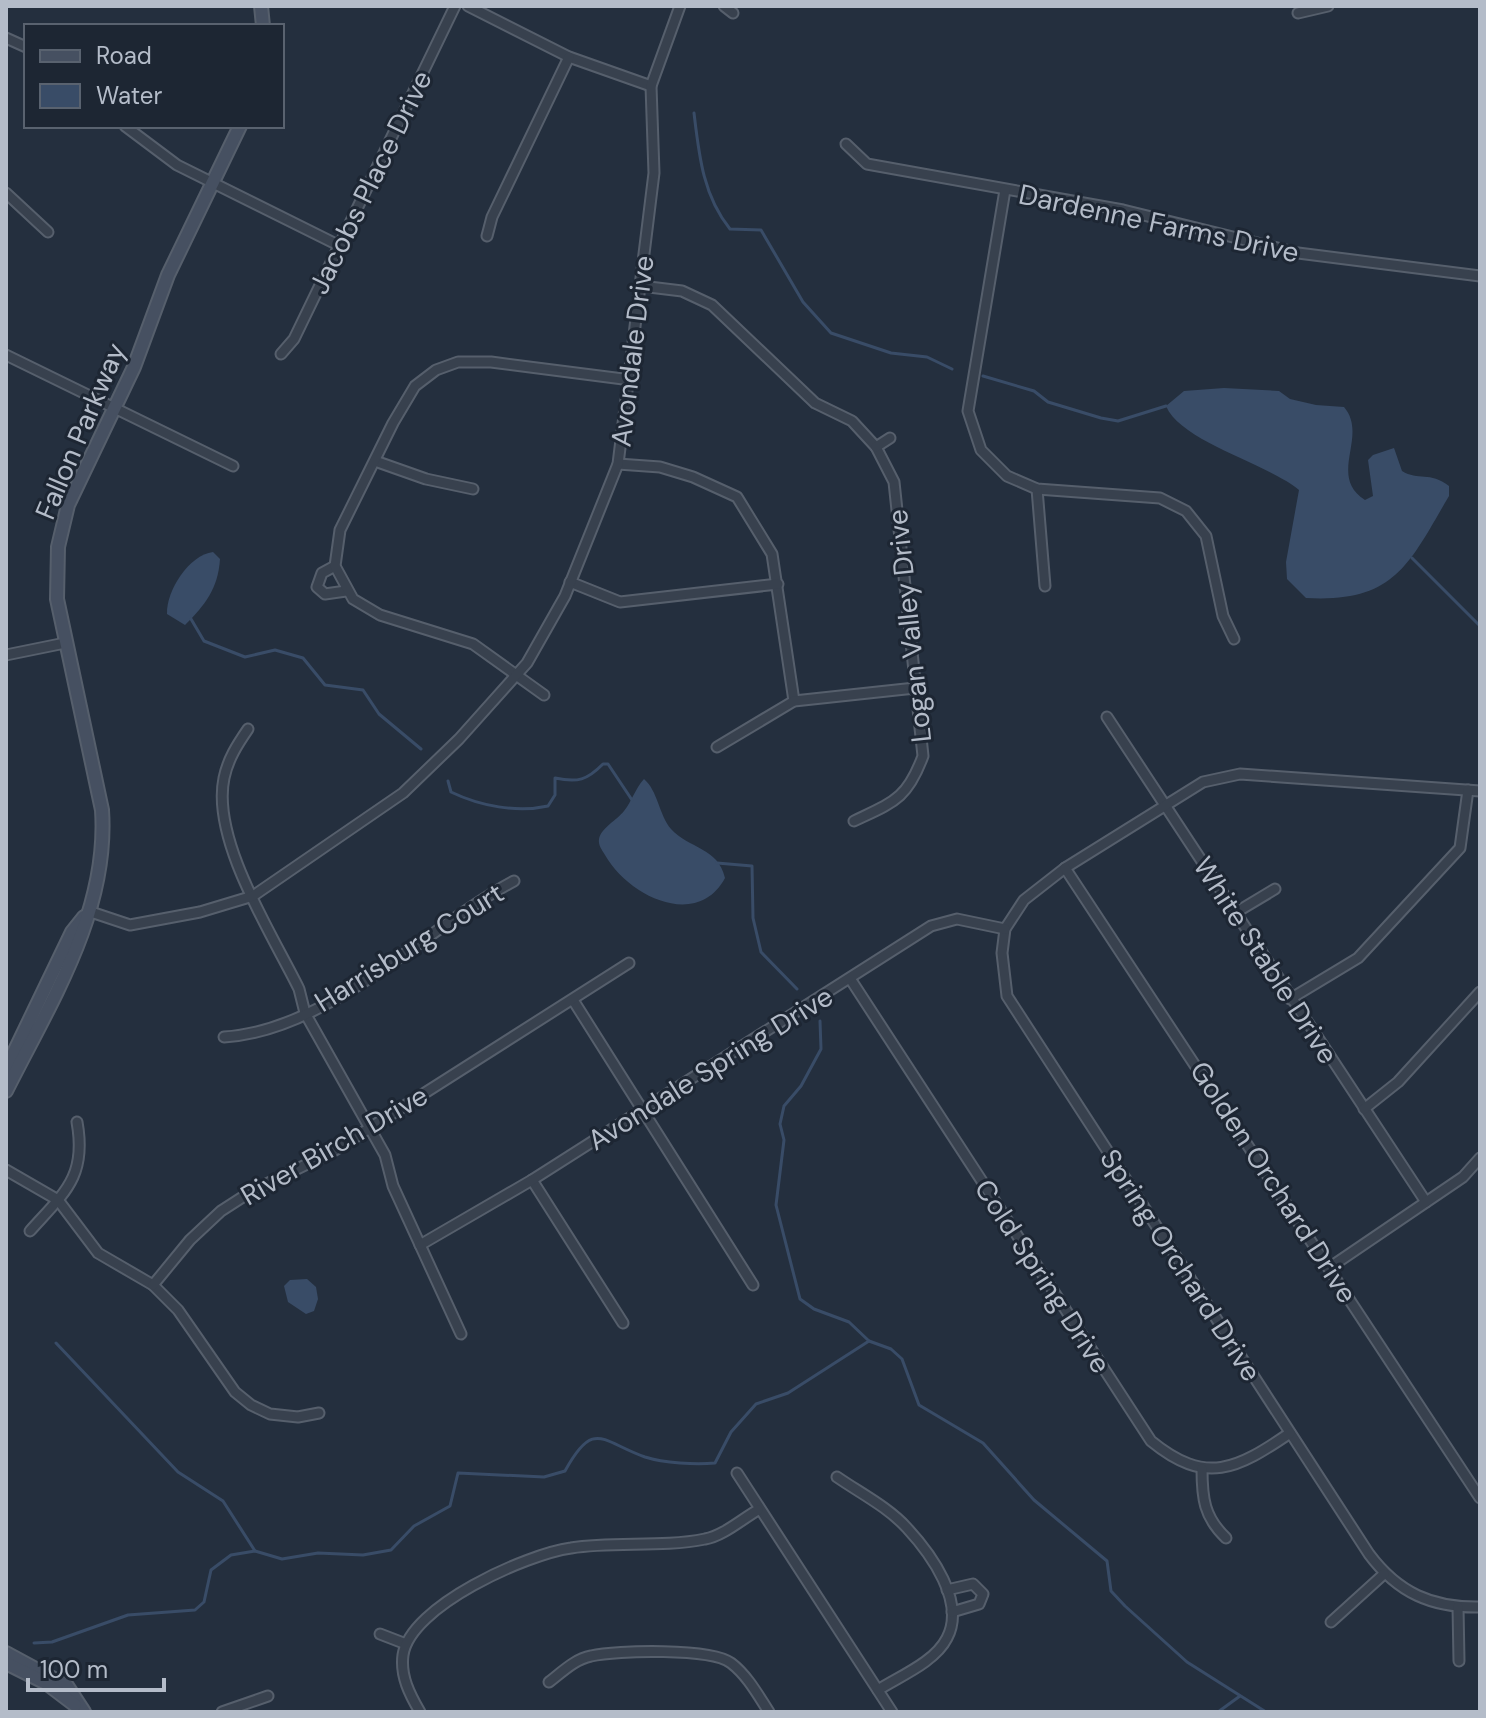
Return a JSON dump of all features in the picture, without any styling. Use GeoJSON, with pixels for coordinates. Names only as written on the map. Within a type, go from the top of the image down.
{"type":"FeatureCollection","features":[{"type":"Feature","properties":{"kind":"street","name":"Jacobs Place Drive"},"geometry":{"type":"LineString","coordinates":[[281,354],[294,339],[455,6]]}},
{"type":"Feature","properties":{"kind":"street"},"geometry":{"type":"LineString","coordinates":[[468,6],[569,57],[651,86]]}},
{"type":"Feature","properties":{"kind":"street","name":"Avondale Drive"},"geometry":{"type":"LineString","coordinates":[[88,911],[130,925],[200,912],[253,896],[403,793],[517,678],[570,582],[618,464],[631,380],[654,173],[651,86],[680,6]]}},
{"type":"Feature","properties":{"kind":"street"},"geometry":{"type":"LineString","coordinates":[[724,6],[733,13]]}},
{"type":"Feature","properties":{"kind":"street"},"geometry":{"type":"LineString","coordinates":[[1298,13],[1328,6]]}},
{"type":"Feature","properties":{"kind":"street"},"geometry":{"type":"LineString","coordinates":[[487,236],[492,217],[569,57]]}},
{"type":"Feature","properties":{"kind":"street"},"geometry":{"type":"LineString","coordinates":[[128,128],[177,165],[340,246]]}},
{"type":"Feature","properties":{"kind":"street","name":"Fallon Parkway"},"geometry":{"type":"LineString","coordinates":[[6,1091],[82,937],[100,872],[102,810],[65,643],[56,584],[63,524],[134,367],[168,275],[239,128]]}},
{"type":"Feature","properties":{"kind":"street","name":"Dardenne Farms Drive"},"geometry":{"type":"LineString","coordinates":[[846,144],[867,164],[1123,210],[1298,253],[1480,276]]}},
{"type":"Feature","properties":{"kind":"street"},"geometry":{"type":"LineString","coordinates":[[1005,190],[968,411],[972,431],[993,465],[1007,476],[1037,489],[1160,498],[1186,511],[1206,536],[1223,616],[1234,639]]}},
{"type":"Feature","properties":{"kind":"street"},"geometry":{"type":"LineString","coordinates":[[6,193],[48,232]]}},
{"type":"Feature","properties":{"kind":"street","name":"Logan Valley Drive"},"geometry":{"type":"LineString","coordinates":[[641,286],[682,291],[712,305],[805,394],[852,421],[876,447],[894,482],[923,756],[912,785],[897,801],[854,821]]}},
{"type":"Feature","properties":{"kind":"street"},"geometry":{"type":"LineString","coordinates":[[6,355],[233,466]]}},
{"type":"Feature","properties":{"kind":"street"},"geometry":{"type":"LineString","coordinates":[[544,695],[473,644],[380,615],[353,599],[335,566],[340,530],[415,386],[436,370],[458,362],[491,362],[631,380]]}},
{"type":"Feature","properties":{"kind":"street"},"geometry":{"type":"LineString","coordinates":[[876,447],[890,438]]}},
{"type":"Feature","properties":{"kind":"street"},"geometry":{"type":"LineString","coordinates":[[375,461],[426,479],[473,489]]}},
{"type":"Feature","properties":{"kind":"street"},"geometry":{"type":"LineString","coordinates":[[618,464],[660,467],[693,477],[737,497],[772,554],[794,701]]}},
{"type":"Feature","properties":{"kind":"street"},"geometry":{"type":"LineString","coordinates":[[1037,489],[1045,586]]}},
{"type":"Feature","properties":{"kind":"street"},"geometry":{"type":"LineString","coordinates":[[335,566],[322,573],[317,587],[325,594],[346,591]]}},
{"type":"Feature","properties":{"kind":"street"},"geometry":{"type":"LineString","coordinates":[[570,582],[620,602],[778,584]]}},
{"type":"Feature","properties":{"kind":"street"},"geometry":{"type":"LineString","coordinates":[[6,655],[65,643]]}},
{"type":"Feature","properties":{"kind":"street"},"geometry":{"type":"LineString","coordinates":[[717,747],[794,701],[915,688]]}},
{"type":"Feature","properties":{"kind":"street","name":"White Stable Drive"},"geometry":{"type":"LineString","coordinates":[[1107,717],[1426,1202]]}},
{"type":"Feature","properties":{"kind":"street"},"geometry":{"type":"LineString","coordinates":[[248,729],[230,755],[222,801],[225,832],[299,989],[305,1013],[371,1128],[461,1334]]}},
{"type":"Feature","properties":{"kind":"street"},"geometry":{"type":"LineString","coordinates":[[1005,929],[1024,900],[1065,868],[1203,782],[1240,774],[1480,791]]}},
{"type":"Feature","properties":{"kind":"street"},"geometry":{"type":"LineString","coordinates":[[1290,999],[1358,958],[1460,848],[1468,790]]}},
{"type":"Feature","properties":{"kind":"street","name":"Golden Orchard Drive"},"geometry":{"type":"LineString","coordinates":[[1065,868],[1480,1498]]}},
{"type":"Feature","properties":{"kind":"street","name":"Harrisburg Court"},"geometry":{"type":"LineString","coordinates":[[224,1037],[273,1028],[339,995],[514,881]]}},
{"type":"Feature","properties":{"kind":"street"},"geometry":{"type":"LineString","coordinates":[[1235,913],[1275,889]]}},
{"type":"Feature","properties":{"kind":"street","name":"Fallon Parkway"},"geometry":{"type":"LineString","coordinates":[[6,1069],[72,932],[88,911]]}},
{"type":"Feature","properties":{"kind":"street","name":"Avondale Spring Drive"},"geometry":{"type":"LineString","coordinates":[[420,1245],[532,1180],[851,980],[918,934],[945,920],[966,919],[1005,929]]}},
{"type":"Feature","properties":{"kind":"street","name":"Spring Orchard Drive"},"geometry":{"type":"LineString","coordinates":[[1005,929],[1002,953],[1007,996],[1384,1574],[1420,1599],[1458,1607],[1480,1607]]}},
{"type":"Feature","properties":{"kind":"street","name":"River Birch Drive"},"geometry":{"type":"LineString","coordinates":[[153,1285],[190,1240],[221,1211],[252,1191],[332,1152],[629,963]]}},
{"type":"Feature","properties":{"kind":"street","name":"Cold Spring Drive"},"geometry":{"type":"LineString","coordinates":[[851,980],[1151,1441],[1170,1456],[1202,1469]]}},
{"type":"Feature","properties":{"kind":"street"},"geometry":{"type":"LineString","coordinates":[[1364,1109],[1398,1082],[1480,992]]}},
{"type":"Feature","properties":{"kind":"street"},"geometry":{"type":"LineString","coordinates":[[573,1000],[753,1285]]}},
{"type":"Feature","properties":{"kind":"street"},"geometry":{"type":"LineString","coordinates":[[30,1231],[58,1200],[78,1169],[82,1149],[77,1122]]}},
{"type":"Feature","properties":{"kind":"street"},"geometry":{"type":"LineString","coordinates":[[1329,1268],[1463,1177],[1480,1158]]}},
{"type":"Feature","properties":{"kind":"street"},"geometry":{"type":"LineString","coordinates":[[6,1170],[58,1200],[98,1253],[153,1285],[203,1344],[235,1392],[251,1405],[270,1414],[298,1417],[319,1413]]}},
{"type":"Feature","properties":{"kind":"street"},"geometry":{"type":"LineString","coordinates":[[532,1180],[623,1323]]}},
{"type":"Feature","properties":{"kind":"street"},"geometry":{"type":"LineString","coordinates":[[1226,1538],[1211,1524],[1202,1500],[1202,1469],[1229,1467],[1248,1461],[1290,1433]]}},
{"type":"Feature","properties":{"kind":"street"},"geometry":{"type":"LineString","coordinates":[[737,1473],[758,1510],[892,1712]]}},
{"type":"Feature","properties":{"kind":"street"},"geometry":{"type":"LineString","coordinates":[[837,1477],[907,1528],[947,1590],[952,1612],[947,1639],[935,1654],[878,1690]]}},
{"type":"Feature","properties":{"kind":"street"},"geometry":{"type":"LineString","coordinates":[[420,1712],[407,1690],[403,1668],[406,1644],[426,1615],[495,1575],[568,1548],[709,1539],[758,1510]]}},
{"type":"Feature","properties":{"kind":"street"},"geometry":{"type":"LineString","coordinates":[[1331,1622],[1384,1574]]}},
{"type":"Feature","properties":{"kind":"street"},"geometry":{"type":"LineString","coordinates":[[947,1590],[973,1584],[983,1594],[979,1604],[952,1612]]}},
{"type":"Feature","properties":{"kind":"street"},"geometry":{"type":"LineString","coordinates":[[1458,1607],[1459,1661]]}},
{"type":"Feature","properties":{"kind":"street"},"geometry":{"type":"LineString","coordinates":[[380,1634],[406,1644]]}},
{"type":"Feature","properties":{"kind":"street"},"geometry":{"type":"LineString","coordinates":[[549,1682],[575,1662],[592,1655],[691,1652],[716,1655],[733,1664],[769,1712]]}},
{"type":"Feature","properties":{"kind":"street"},"geometry":{"type":"LineString","coordinates":[[6,1653],[67,1686],[83,1712]]}},
{"type":"Feature","properties":{"kind":"street"},"geometry":{"type":"LineString","coordinates":[[6,1663],[46,1683],[83,1712]]}},
{"type":"Feature","properties":{"kind":"street"},"geometry":{"type":"LineString","coordinates":[[222,1712],[268,1696]]}},
{"type":"Feature","properties":{"kind":"water"},"geometry":{"type":"Polygon","coordinates":[[[1224,388],[1279,391],[1290,399],[1344,407],[1351,418],[1352,430],[1349,479],[1354,490],[1365,500],[1373,496],[1368,460],[1373,455],[1394,448],[1402,471],[1436,479],[1449,486],[1449,496],[1422,541],[1396,574],[1380,586],[1360,594],[1336,598],[1306,598],[1287,579],[1286,562],[1299,490],[1189,431],[1166,406],[1184,391],[1224,388]]]}},
{"type":"Feature","properties":{"kind":"water"},"geometry":{"type":"Polygon","coordinates":[[[213,552],[220,559],[213,588],[185,625],[167,614],[170,595],[188,567],[213,552]]]}},
{"type":"Feature","properties":{"kind":"water"},"geometry":{"type":"Polygon","coordinates":[[[644,779],[671,829],[710,854],[721,868],[725,878],[713,894],[698,902],[681,904],[646,894],[616,870],[600,847],[600,835],[624,811],[644,779]]]}},
{"type":"Feature","properties":{"kind":"water"},"geometry":{"type":"Polygon","coordinates":[[[307,1279],[316,1287],[318,1299],[314,1311],[306,1314],[288,1302],[284,1286],[290,1280],[307,1279]]]}},
{"type":"Feature","properties":{"kind":"waterway"},"geometry":{"type":"LineString","coordinates":[[694,113],[704,174],[721,216],[730,229],[761,230],[803,302],[831,333],[891,353],[927,357],[952,369]]}},
{"type":"Feature","properties":{"kind":"waterway"},"geometry":{"type":"LineString","coordinates":[[983,376],[1034,391],[1048,402],[1118,421],[1166,406]]}},
{"type":"Feature","properties":{"kind":"waterway"},"geometry":{"type":"LineString","coordinates":[[1412,558],[1480,626]]}},
{"type":"Feature","properties":{"kind":"waterway"},"geometry":{"type":"LineString","coordinates":[[191,619],[204,641],[245,657],[275,650],[303,658],[325,685],[363,690],[379,714],[421,749]]}},
{"type":"Feature","properties":{"kind":"waterway"},"geometry":{"type":"LineString","coordinates":[[448,781],[451,792],[474,801],[499,807],[536,808],[548,806],[555,795],[555,778],[582,779],[603,764],[608,764],[632,800]]}},
{"type":"Feature","properties":{"kind":"waterway"},"geometry":{"type":"LineString","coordinates":[[717,863],[752,866],[753,918],[761,952],[797,989]]}},
{"type":"Feature","properties":{"kind":"waterway"},"geometry":{"type":"LineString","coordinates":[[820,1021],[821,1049],[801,1086],[784,1106],[780,1124],[784,1140],[776,1205],[800,1299],[814,1309],[849,1322],[869,1341],[891,1349],[902,1359],[919,1405],[983,1443],[1034,1500],[1107,1561],[1111,1591],[1125,1606],[1187,1662],[1266,1712]]}},
{"type":"Feature","properties":{"kind":"waterway"},"geometry":{"type":"LineString","coordinates":[[34,1643],[52,1642],[128,1615],[195,1610],[204,1602],[211,1570],[231,1555],[255,1551],[282,1559],[318,1553],[363,1555],[391,1550],[414,1526],[450,1506],[458,1473],[544,1477],[565,1471],[584,1444],[600,1438],[653,1459],[715,1463],[731,1432],[756,1404],[788,1393],[869,1341]]}},
{"type":"Feature","properties":{"kind":"waterway"},"geometry":{"type":"LineString","coordinates":[[56,1343],[178,1472],[223,1501],[255,1551]]}},
{"type":"Feature","properties":{"kind":"waterway"},"geometry":{"type":"LineString","coordinates":[[1218,1712],[1240,1696]]}}]}
